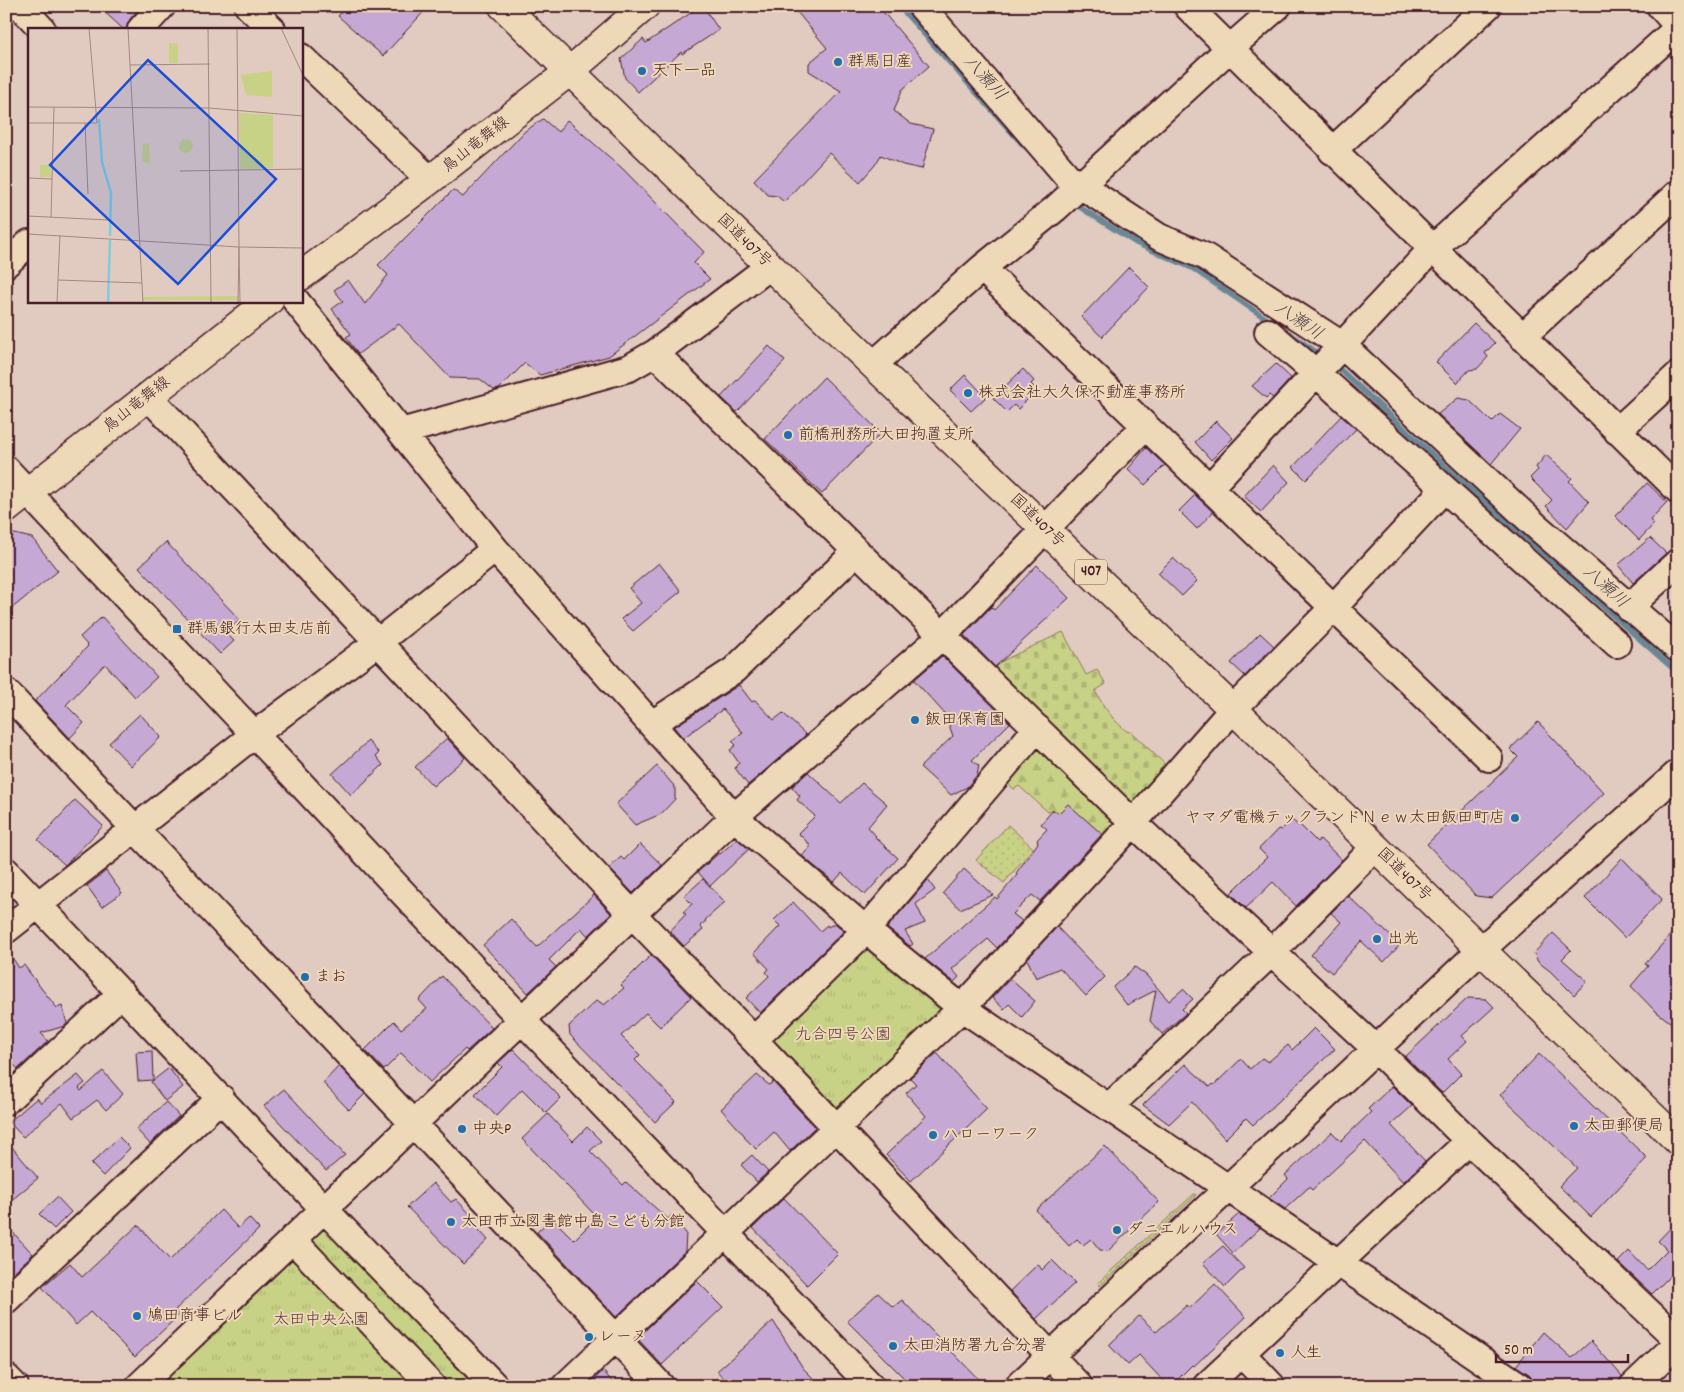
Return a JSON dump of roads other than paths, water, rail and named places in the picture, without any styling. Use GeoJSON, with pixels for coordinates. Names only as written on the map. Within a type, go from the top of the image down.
{"type":"FeatureCollection","features":[{"type":"Feature","properties":{"kind":"main road","name":"国道407号"},"geometry":{"type":"LineString","coordinates":[[502,6],[770,266],[1233,709],[1678,1141]]}},
{"type":"Feature","properties":{"kind":"main road","name":"鳥山竜舞線"},"geometry":{"type":"LineString","coordinates":[[302,275],[430,180],[570,71],[645,6]]}},
{"type":"Feature","properties":{"kind":"main road","name":"鳥山竜舞線"},"geometry":{"type":"LineString","coordinates":[[6,509],[268,302]]}},
{"type":"Feature","properties":{"kind":"street"},"geometry":{"type":"LineString","coordinates":[[20,6],[41,28]]}},
{"type":"Feature","properties":{"kind":"street"},"geometry":{"type":"LineString","coordinates":[[142,28],[162,6]]}},
{"type":"Feature","properties":{"kind":"street"},"geometry":{"type":"LineString","coordinates":[[248,6],[271,28]]}},
{"type":"Feature","properties":{"kind":"street"},"geometry":{"type":"LineString","coordinates":[[921,6],[1068,177],[1159,237],[1204,256],[1328,360],[1535,525],[1678,650]]}},
{"type":"Feature","properties":{"kind":"street"},"geometry":{"type":"LineString","coordinates":[[1187,6],[1678,490]]}},
{"type":"Feature","properties":{"kind":"street"},"geometry":{"type":"LineString","coordinates":[[874,364],[982,268],[1081,186],[1278,6]]}},
{"type":"Feature","properties":{"kind":"street"},"geometry":{"type":"LineString","coordinates":[[1332,151],[1488,6]]}},
{"type":"Feature","properties":{"kind":"street"},"geometry":{"type":"LineString","coordinates":[[1209,488],[1432,249],[1678,27],[1660,6]]}},
{"type":"Feature","properties":{"kind":"street"},"geometry":{"type":"LineString","coordinates":[[302,58],[430,180]]}},
{"type":"Feature","properties":{"kind":"street"},"geometry":{"type":"LineString","coordinates":[[1522,337],[1678,193]]}},
{"type":"Feature","properties":{"kind":"street"},"geometry":{"type":"LineString","coordinates":[[6,264],[28,244]]}},
{"type":"Feature","properties":{"kind":"street"},"geometry":{"type":"LineString","coordinates":[[401,432],[629,368],[655,354],[770,266]]}},
{"type":"Feature","properties":{"kind":"street"},"geometry":{"type":"LineString","coordinates":[[982,268],[1489,758]]}},
{"type":"Feature","properties":{"kind":"street"},"geometry":{"type":"LineString","coordinates":[[297,302],[495,549],[734,817],[866,930],[962,1008],[1520,1386]]}},
{"type":"Feature","properties":{"kind":"street"},"geometry":{"type":"LineString","coordinates":[[1268,332],[1328,360],[1444,489],[1617,644]]}},
{"type":"Feature","properties":{"kind":"street"},"geometry":{"type":"LineString","coordinates":[[655,354],[1133,823],[1376,1050],[1678,1342],[1633,1386]]}},
{"type":"Feature","properties":{"kind":"street"},"geometry":{"type":"LineString","coordinates":[[1617,430],[1678,375]]}},
{"type":"Feature","properties":{"kind":"street"},"geometry":{"type":"LineString","coordinates":[[148,396],[632,914],[754,1040],[834,1128],[1079,1386]]}},
{"type":"Feature","properties":{"kind":"street"},"geometry":{"type":"LineString","coordinates":[[139,1386],[734,817],[943,635],[1145,426]]}},
{"type":"Feature","properties":{"kind":"street"},"geometry":{"type":"LineString","coordinates":[[6,469],[522,1020],[871,1386]]}},
{"type":"Feature","properties":{"kind":"street"},"geometry":{"type":"LineString","coordinates":[[565,1386],[962,1008],[1133,823],[1233,709],[1334,607],[1444,489]]}},
{"type":"Feature","properties":{"kind":"street"},"geometry":{"type":"LineString","coordinates":[[6,930],[135,827],[378,642],[495,549]]}},
{"type":"Feature","properties":{"kind":"street"},"geometry":{"type":"LineString","coordinates":[[652,724],[734,670],[857,551]]}},
{"type":"Feature","properties":{"kind":"street"},"geometry":{"type":"LineString","coordinates":[[1630,608],[1678,562]]}},
{"type":"Feature","properties":{"kind":"street"},"geometry":{"type":"LineString","coordinates":[[6,692],[661,1386]]}},
{"type":"Feature","properties":{"kind":"street"},"geometry":{"type":"LineString","coordinates":[[754,1040],[866,930],[1037,728]]}},
{"type":"Feature","properties":{"kind":"street"},"geometry":{"type":"LineString","coordinates":[[1018,1386],[1481,950],[1678,773]]}},
{"type":"Feature","properties":{"kind":"street"},"geometry":{"type":"LineString","coordinates":[[1109,1107],[1272,952],[1375,847]]}},
{"type":"Feature","properties":{"kind":"street"},"geometry":{"type":"LineString","coordinates":[[6,871],[324,1209],[496,1386]]}},
{"type":"Feature","properties":{"kind":"street"},"geometry":{"type":"LineString","coordinates":[[6,1101],[122,993]]}},
{"type":"Feature","properties":{"kind":"street"},"geometry":{"type":"LineString","coordinates":[[6,1300],[221,1098]]}},
{"type":"Feature","properties":{"kind":"street"},"geometry":{"type":"LineString","coordinates":[[1206,1386],[1469,1141]]}},
{"type":"Feature","properties":{"kind":"street"},"geometry":{"type":"LineString","coordinates":[[292,1240],[432,1386]]}},
{"type":"Feature","properties":{"kind":"street"},"geometry":{"type":"LineString","coordinates":[[1241,1353],[1272,1386]]}},
{"type":"Feature","properties":{"kind":"street"},"geometry":{"type":"LineString","coordinates":[[6,1377],[15,1386]]}},
{"type":"Feature","properties":{"kind":"waterway","name":"八瀬川"},"geometry":{"type":"LineString","coordinates":[[899,6],[1024,146]]}},
{"type":"Feature","properties":{"kind":"waterway","name":"八瀬川"},"geometry":{"type":"LineString","coordinates":[[1074,201],[1078,206],[1136,243],[1192,268],[1274,324]]}},
{"type":"Feature","properties":{"kind":"waterway","name":"八瀬川"},"geometry":{"type":"LineString","coordinates":[[1290,334],[1322,356]]}},
{"type":"Feature","properties":{"kind":"waterway","name":"八瀬川"},"geometry":{"type":"LineString","coordinates":[[1334,364],[1468,487],[1678,673]]}},
{"type":"Feature","properties":{"kind":"place","name":"群馬日産"},"geometry":{"type":"Point","coordinates":[838,62]}},
{"type":"Feature","properties":{"kind":"place","name":"天下一品"},"geometry":{"type":"Point","coordinates":[642,71]}},
{"type":"Feature","properties":{"kind":"place","name":"株式会社大久保不動産事務所"},"geometry":{"type":"Point","coordinates":[968,393]}},
{"type":"Feature","properties":{"kind":"place","name":"前橋刑務所大田拘置支所"},"geometry":{"type":"Point","coordinates":[788,435]}},
{"type":"Feature","properties":{"kind":"place","name":"群馬銀行太田支店前"},"geometry":{"type":"Point","coordinates":[177,629]}},
{"type":"Feature","properties":{"kind":"place","name":"飯田保育園"},"geometry":{"type":"Point","coordinates":[915,720]}},
{"type":"Feature","properties":{"kind":"place","name":"ヤマダ電機テックランドＮｅｗ太田飯田町店"},"geometry":{"type":"Point","coordinates":[1515,818]}},
{"type":"Feature","properties":{"kind":"place","name":"出光"},"geometry":{"type":"Point","coordinates":[1377,939]}},
{"type":"Feature","properties":{"kind":"place","name":"まお"},"geometry":{"type":"Point","coordinates":[305,977]}},
{"type":"Feature","properties":{"kind":"place","name":"太田郵便局"},"geometry":{"type":"Point","coordinates":[1574,1126]}},
{"type":"Feature","properties":{"kind":"place","name":"中央P"},"geometry":{"type":"Point","coordinates":[462,1129]}},
{"type":"Feature","properties":{"kind":"place","name":"ハローワーク"},"geometry":{"type":"Point","coordinates":[933,1135]}},
{"type":"Feature","properties":{"kind":"place","name":"太田市立図書館中島こども分館"},"geometry":{"type":"Point","coordinates":[451,1222]}},
{"type":"Feature","properties":{"kind":"place","name":"ダニエルハウス"},"geometry":{"type":"Point","coordinates":[1117,1230]}},
{"type":"Feature","properties":{"kind":"place","name":"鳩田商事ビル"},"geometry":{"type":"Point","coordinates":[137,1316]}},
{"type":"Feature","properties":{"kind":"place","name":"レーヌ"},"geometry":{"type":"Point","coordinates":[589,1337]}},
{"type":"Feature","properties":{"kind":"place","name":"太田消防署九合分署"},"geometry":{"type":"Point","coordinates":[893,1346]}},
{"type":"Feature","properties":{"kind":"place","name":"人生"},"geometry":{"type":"Point","coordinates":[1280,1353]}},
{"type":"Feature","properties":{"kind":"park label","name":"九合四号公園"},"geometry":{"type":"Point","coordinates":[843,1035]}},
{"type":"Feature","properties":{"kind":"park label","name":"太田中央公園"},"geometry":{"type":"Point","coordinates":[321,1320]}}]}
